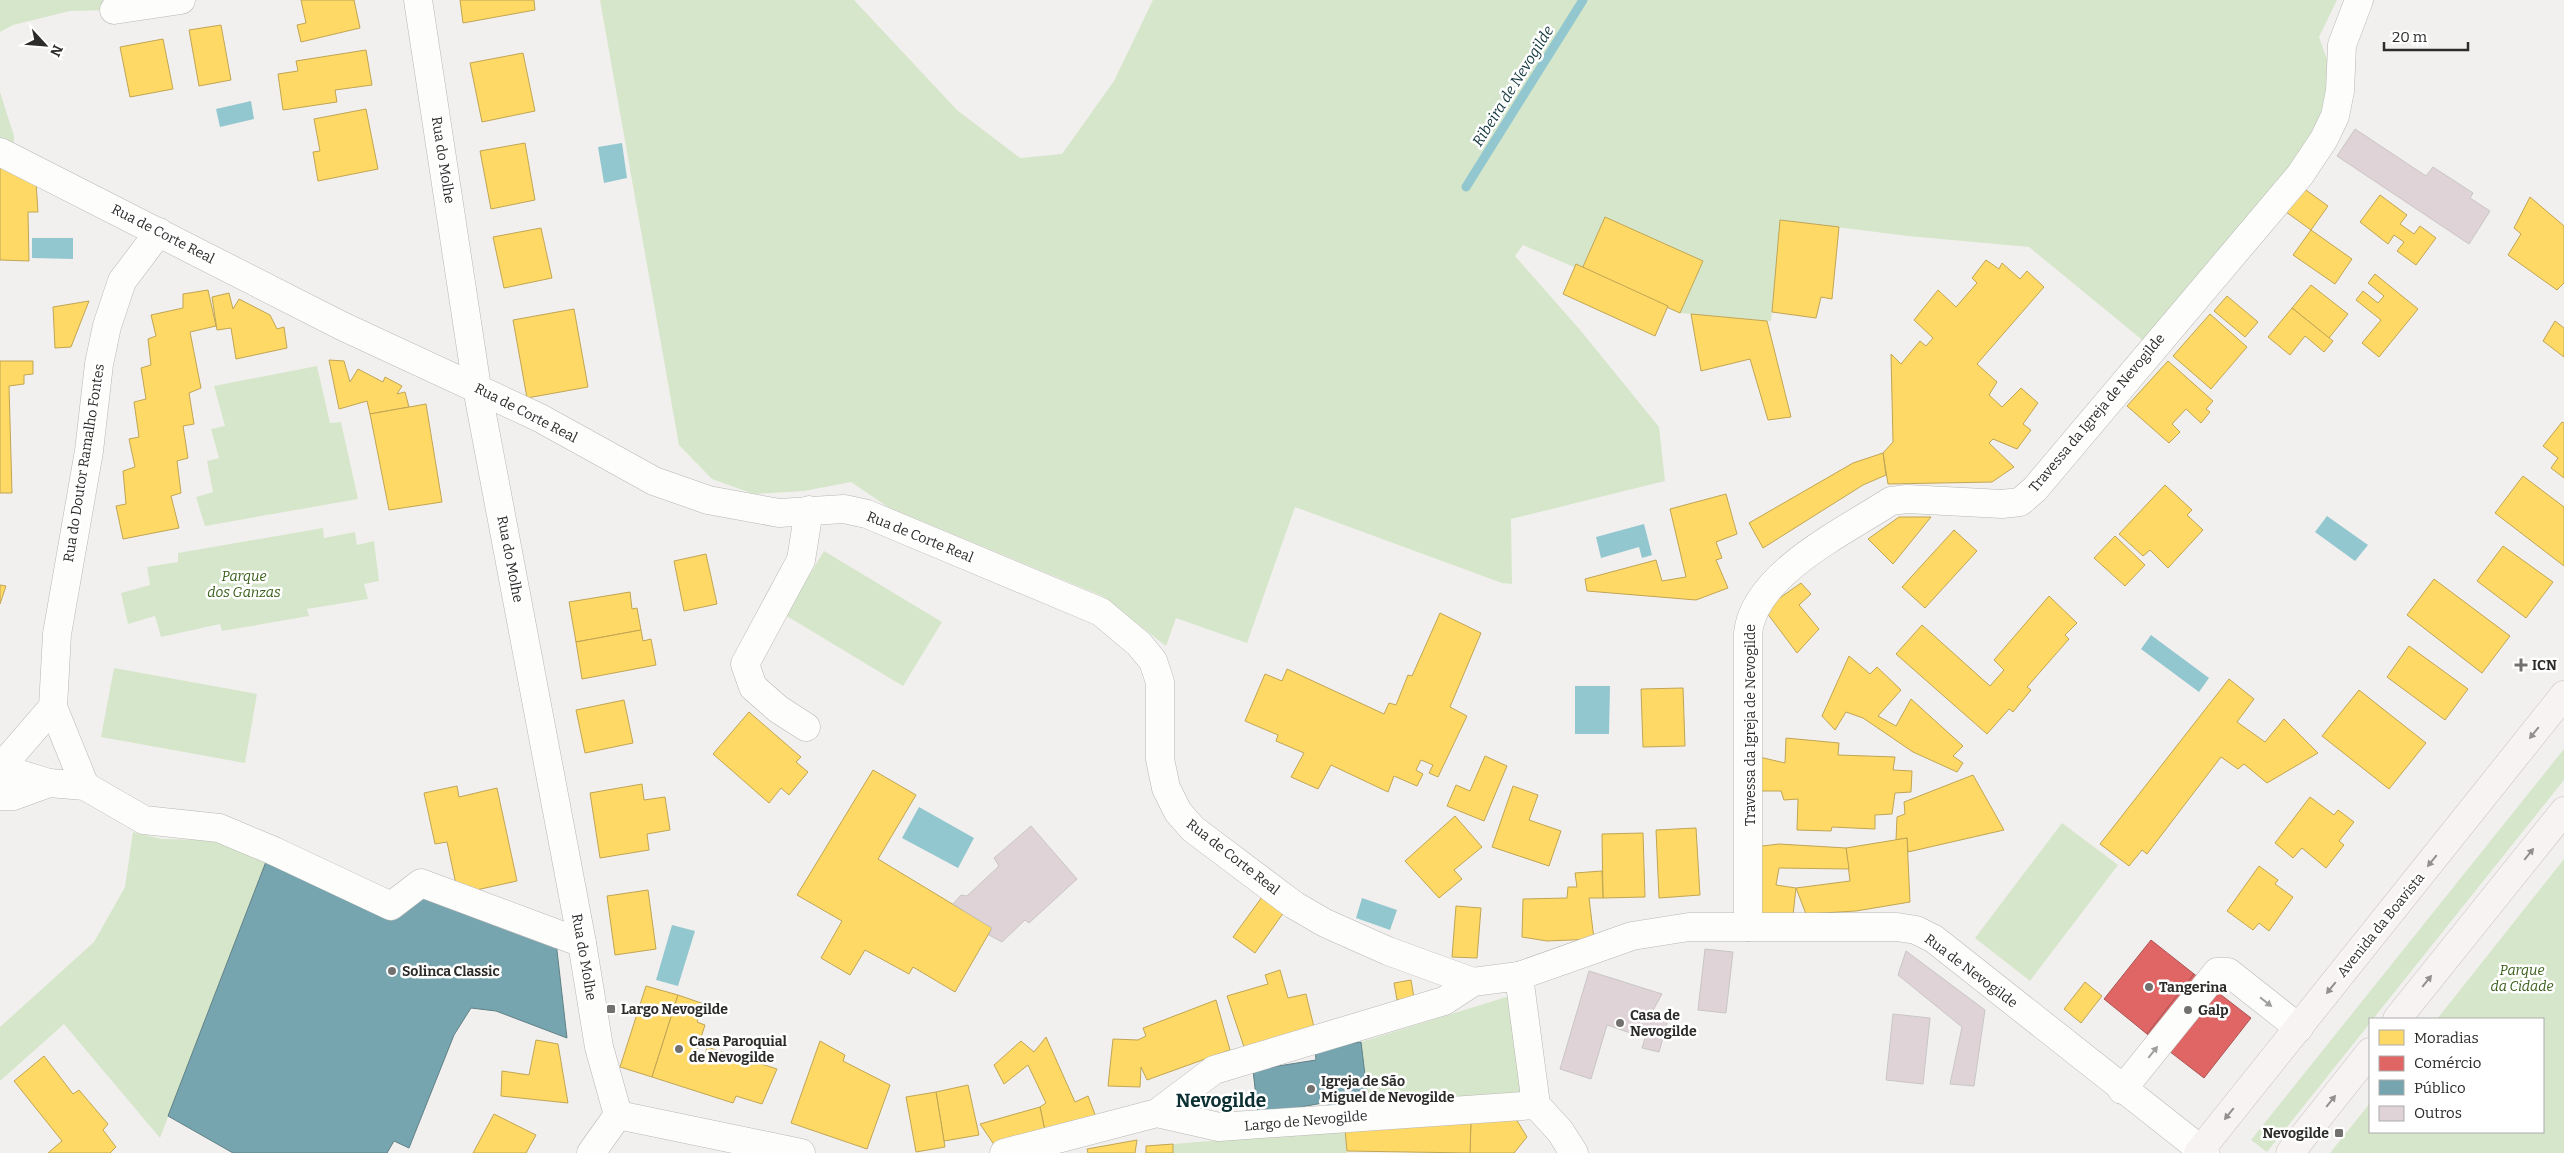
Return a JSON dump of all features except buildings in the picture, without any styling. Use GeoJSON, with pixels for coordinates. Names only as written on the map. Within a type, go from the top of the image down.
{"type":"FeatureCollection","features":[{"type":"Feature","properties":{"kind":"main road","name":"Avenida da Boavista"},"geometry":{"type":"LineString","coordinates":[[2201,1152],[2564,695]]}},
{"type":"Feature","properties":{"kind":"main road"},"geometry":{"type":"LineString","coordinates":[[2398,1018],[2564,810]]}},
{"type":"Feature","properties":{"kind":"main road"},"geometry":{"type":"LineString","coordinates":[[2290,1153],[2369,1053]]}},
{"type":"Feature","properties":{"kind":"street"},"geometry":{"type":"LineString","coordinates":[[114,10],[181,0]]}},
{"type":"Feature","properties":{"kind":"street","name":"Rua do Molhe"},"geometry":{"type":"LineString","coordinates":[[418,0],[477,388],[582,943],[599,1048],[618,1115]]}},
{"type":"Feature","properties":{"kind":"street","name":"Travessa da Igreja de Nevogilde"},"geometry":{"type":"LineString","coordinates":[[1748,927],[1748,633],[1753,610],[1786,569],[1891,502],[1914,499],[2002,504],[2020,502],[2035,489],[2313,157],[2335,116],[2340,91],[2342,45],[2359,0]]}},
{"type":"Feature","properties":{"kind":"street","name":"Rua de Corte Real"},"geometry":{"type":"LineString","coordinates":[[0,152],[342,326],[540,418],[654,481],[708,500],[779,513],[844,509],[867,514],[1101,612],[1139,644],[1152,661],[1160,682],[1160,760],[1166,788],[1178,812],[1193,829],[1294,905],[1325,923],[1388,951],[1473,982]]}},
{"type":"Feature","properties":{"kind":"street","name":"Rua do Doutor Ramalho Fontes"},"geometry":{"type":"LineString","coordinates":[[85,786],[53,707],[56,634],[89,451],[99,364],[106,326],[122,281],[158,232]]}},
{"type":"Feature","properties":{"kind":"street"},"geometry":{"type":"LineString","coordinates":[[806,727],[778,708],[753,687],[745,664],[802,560],[809,510]]}},
{"type":"Feature","properties":{"kind":"street"},"geometry":{"type":"LineString","coordinates":[[53,707],[0,768],[48,783],[85,786],[144,820],[219,828],[274,850],[391,906],[422,883],[582,943]]}},
{"type":"Feature","properties":{"kind":"street"},"geometry":{"type":"LineString","coordinates":[[0,796],[13,796],[48,783]]}},
{"type":"Feature","properties":{"kind":"street","name":"Rua de Nevogilde"},"geometry":{"type":"LineString","coordinates":[[1689,927],[1897,927],[1916,930],[1934,939],[2201,1152]]}},
{"type":"Feature","properties":{"kind":"street","name":"Largo de Nevogilde"},"geometry":{"type":"LineString","coordinates":[[1004,1153],[1157,1113],[1214,1070],[1444,1001],[1473,982],[1519,976],[1632,936],[1689,927]]}},
{"type":"Feature","properties":{"kind":"street"},"geometry":{"type":"LineString","coordinates":[[2122,1090],[2217,972],[2228,972],[2299,1028]]}},
{"type":"Feature","properties":{"kind":"street"},"geometry":{"type":"LineString","coordinates":[[1519,976],[1536,1105],[1560,1131],[1574,1153]]}},
{"type":"Feature","properties":{"kind":"street","name":"Largo de Nevogilde"},"geometry":{"type":"LineString","coordinates":[[1157,1113],[1219,1127],[1536,1105]]}},
{"type":"Feature","properties":{"kind":"street"},"geometry":{"type":"LineString","coordinates":[[591,1153],[618,1115],[801,1153]]}},
{"type":"Feature","properties":{"kind":"green space"},"geometry":{"type":"Polygon","coordinates":[[[0,0],[168,0],[114,10],[70,11],[13,25],[0,32],[0,0]]]}},
{"type":"Feature","properties":{"kind":"green space"},"geometry":{"type":"Polygon","coordinates":[[[600,0],[854,0],[957,110],[1020,158],[1062,154],[1114,81],[1153,0],[2337,0],[2319,37],[2328,62],[2327,117],[2152,348],[2029,247],[1908,236],[1781,220],[1771,321],[1680,313],[1523,245],[1515,256],[1581,331],[1659,427],[1665,481],[1511,519],[1512,584],[1502,583],[1295,507],[1247,643],[1176,618],[1166,646],[1102,596],[888,507],[851,482],[804,491],[754,494],[712,479],[679,445],[600,0]]]}},
{"type":"Feature","properties":{"kind":"green space"},"geometry":{"type":"Polygon","coordinates":[[[0,92],[14,136],[13,157],[0,152],[0,92]]]}},
{"type":"Feature","properties":{"kind":"green space"},"geometry":{"type":"Polygon","coordinates":[[[317,366],[330,423],[341,422],[358,499],[205,526],[196,497],[213,492],[207,461],[219,458],[211,429],[225,426],[214,386],[317,366]]]}},
{"type":"Feature","properties":{"kind":"green space","name":"Parque dos Ganzas"},"geometry":{"type":"Polygon","coordinates":[[[323,528],[324,538],[355,532],[357,545],[374,541],[379,581],[364,584],[368,599],[307,609],[309,616],[222,631],[220,624],[161,637],[155,616],[128,624],[121,593],[150,585],[147,567],[178,562],[178,553],[323,528]]]}},
{"type":"Feature","properties":{"kind":"green space"},"geometry":{"type":"Polygon","coordinates":[[[824,551],[942,622],[903,686],[785,615],[824,551]]]}},
{"type":"Feature","properties":{"kind":"green space"},"geometry":{"type":"Polygon","coordinates":[[[114,668],[257,694],[245,763],[101,737],[114,668]]]}},
{"type":"Feature","properties":{"kind":"green space"},"geometry":{"type":"Polygon","coordinates":[[[2564,749],[2564,780],[2374,1018],[2369,1018],[2369,1024],[2267,1152],[2251,1140],[2564,749]]]}},
{"type":"Feature","properties":{"kind":"green space"},"geometry":{"type":"Polygon","coordinates":[[[2062,823],[2118,865],[2030,981],[1975,938],[2062,823]]]}},
{"type":"Feature","properties":{"kind":"green space"},"geometry":{"type":"Polygon","coordinates":[[[133,832],[162,839],[215,840],[267,859],[160,1138],[64,1024],[0,1081],[0,1027],[94,942],[125,887],[133,832]]]}},
{"type":"Feature","properties":{"kind":"green space","name":"Parque da Cidade"},"geometry":{"type":"Polygon","coordinates":[[[2564,859],[2564,1153],[2330,1153],[2369,1104],[2369,1133],[2544,1133],[2544,1018],[2438,1018],[2564,859]]]}},
{"type":"Feature","properties":{"kind":"green space"},"geometry":{"type":"Polygon","coordinates":[[[1516,994],[1529,1097],[1369,1108],[1361,1042],[1516,994]]]}},
{"type":"Feature","properties":{"kind":"green space"},"geometry":{"type":"Polygon","coordinates":[[[1345,1130],[1347,1153],[1173,1153],[1173,1144],[1345,1130]]]}},
{"type":"Feature","properties":{"kind":"water"},"geometry":{"type":"Polygon","coordinates":[[[251,101],[254,119],[220,127],[216,109],[251,101]]]}},
{"type":"Feature","properties":{"kind":"water"},"geometry":{"type":"Polygon","coordinates":[[[622,143],[627,178],[604,183],[598,147],[622,143]]]}},
{"type":"Feature","properties":{"kind":"water"},"geometry":{"type":"Polygon","coordinates":[[[32,238],[73,238],[73,259],[32,258],[32,238]]]}},
{"type":"Feature","properties":{"kind":"water"},"geometry":{"type":"Polygon","coordinates":[[[2327,516],[2368,545],[2355,561],[2315,532],[2327,516]]]}},
{"type":"Feature","properties":{"kind":"water"},"geometry":{"type":"Polygon","coordinates":[[[1644,524],[1652,555],[1642,558],[1639,547],[1601,558],[1596,537],[1644,524]]]}},
{"type":"Feature","properties":{"kind":"water"},"geometry":{"type":"Polygon","coordinates":[[[2151,635],[2209,678],[2199,692],[2141,649],[2151,635]]]}},
{"type":"Feature","properties":{"kind":"water"},"geometry":{"type":"Polygon","coordinates":[[[1575,686],[1610,686],[1609,734],[1575,734],[1575,686]]]}},
{"type":"Feature","properties":{"kind":"water"},"geometry":{"type":"Polygon","coordinates":[[[919,807],[974,838],[958,868],[902,838],[919,807]]]}},
{"type":"Feature","properties":{"kind":"water"},"geometry":{"type":"Polygon","coordinates":[[[1362,898],[1397,910],[1390,930],[1356,918],[1362,898]]]}},
{"type":"Feature","properties":{"kind":"water"},"geometry":{"type":"Polygon","coordinates":[[[672,925],[695,931],[678,986],[656,980],[672,925]]]}},
{"type":"Feature","properties":{"kind":"waterway","name":"Ribeira de Nevogilde"},"geometry":{"type":"LineString","coordinates":[[1466,187],[1583,0]]}},
{"type":"Feature","properties":{"kind":"place","name":"ICN"},"geometry":{"type":"Point","coordinates":[2521,665]}},
{"type":"Feature","properties":{"kind":"place","name":"Solinca Classic"},"geometry":{"type":"Point","coordinates":[392,971]}},
{"type":"Feature","properties":{"kind":"place","name":"Tangerina"},"geometry":{"type":"Point","coordinates":[2149,987]}},
{"type":"Feature","properties":{"kind":"place","name":"Largo Nevogilde"},"geometry":{"type":"Point","coordinates":[611,1009]}},
{"type":"Feature","properties":{"kind":"place","name":"Galp"},"geometry":{"type":"Point","coordinates":[2188,1010]}},
{"type":"Feature","properties":{"kind":"place","name":"Casa de Nevogilde"},"geometry":{"type":"Point","coordinates":[1620,1023]}},
{"type":"Feature","properties":{"kind":"place","name":"Casa Paroquial de Nevogilde"},"geometry":{"type":"Point","coordinates":[679,1049]}},
{"type":"Feature","properties":{"kind":"place","name":"Igreja de São Miguel de Nevogilde"},"geometry":{"type":"Point","coordinates":[1311,1089]}},
{"type":"Feature","properties":{"kind":"place","name":"Nevogilde"},"geometry":{"type":"Point","coordinates":[2339,1133]}},
{"type":"Feature","properties":{"kind":"district","name":"Nevogilde"},"geometry":{"type":"Point","coordinates":[1221,1100]}}]}
